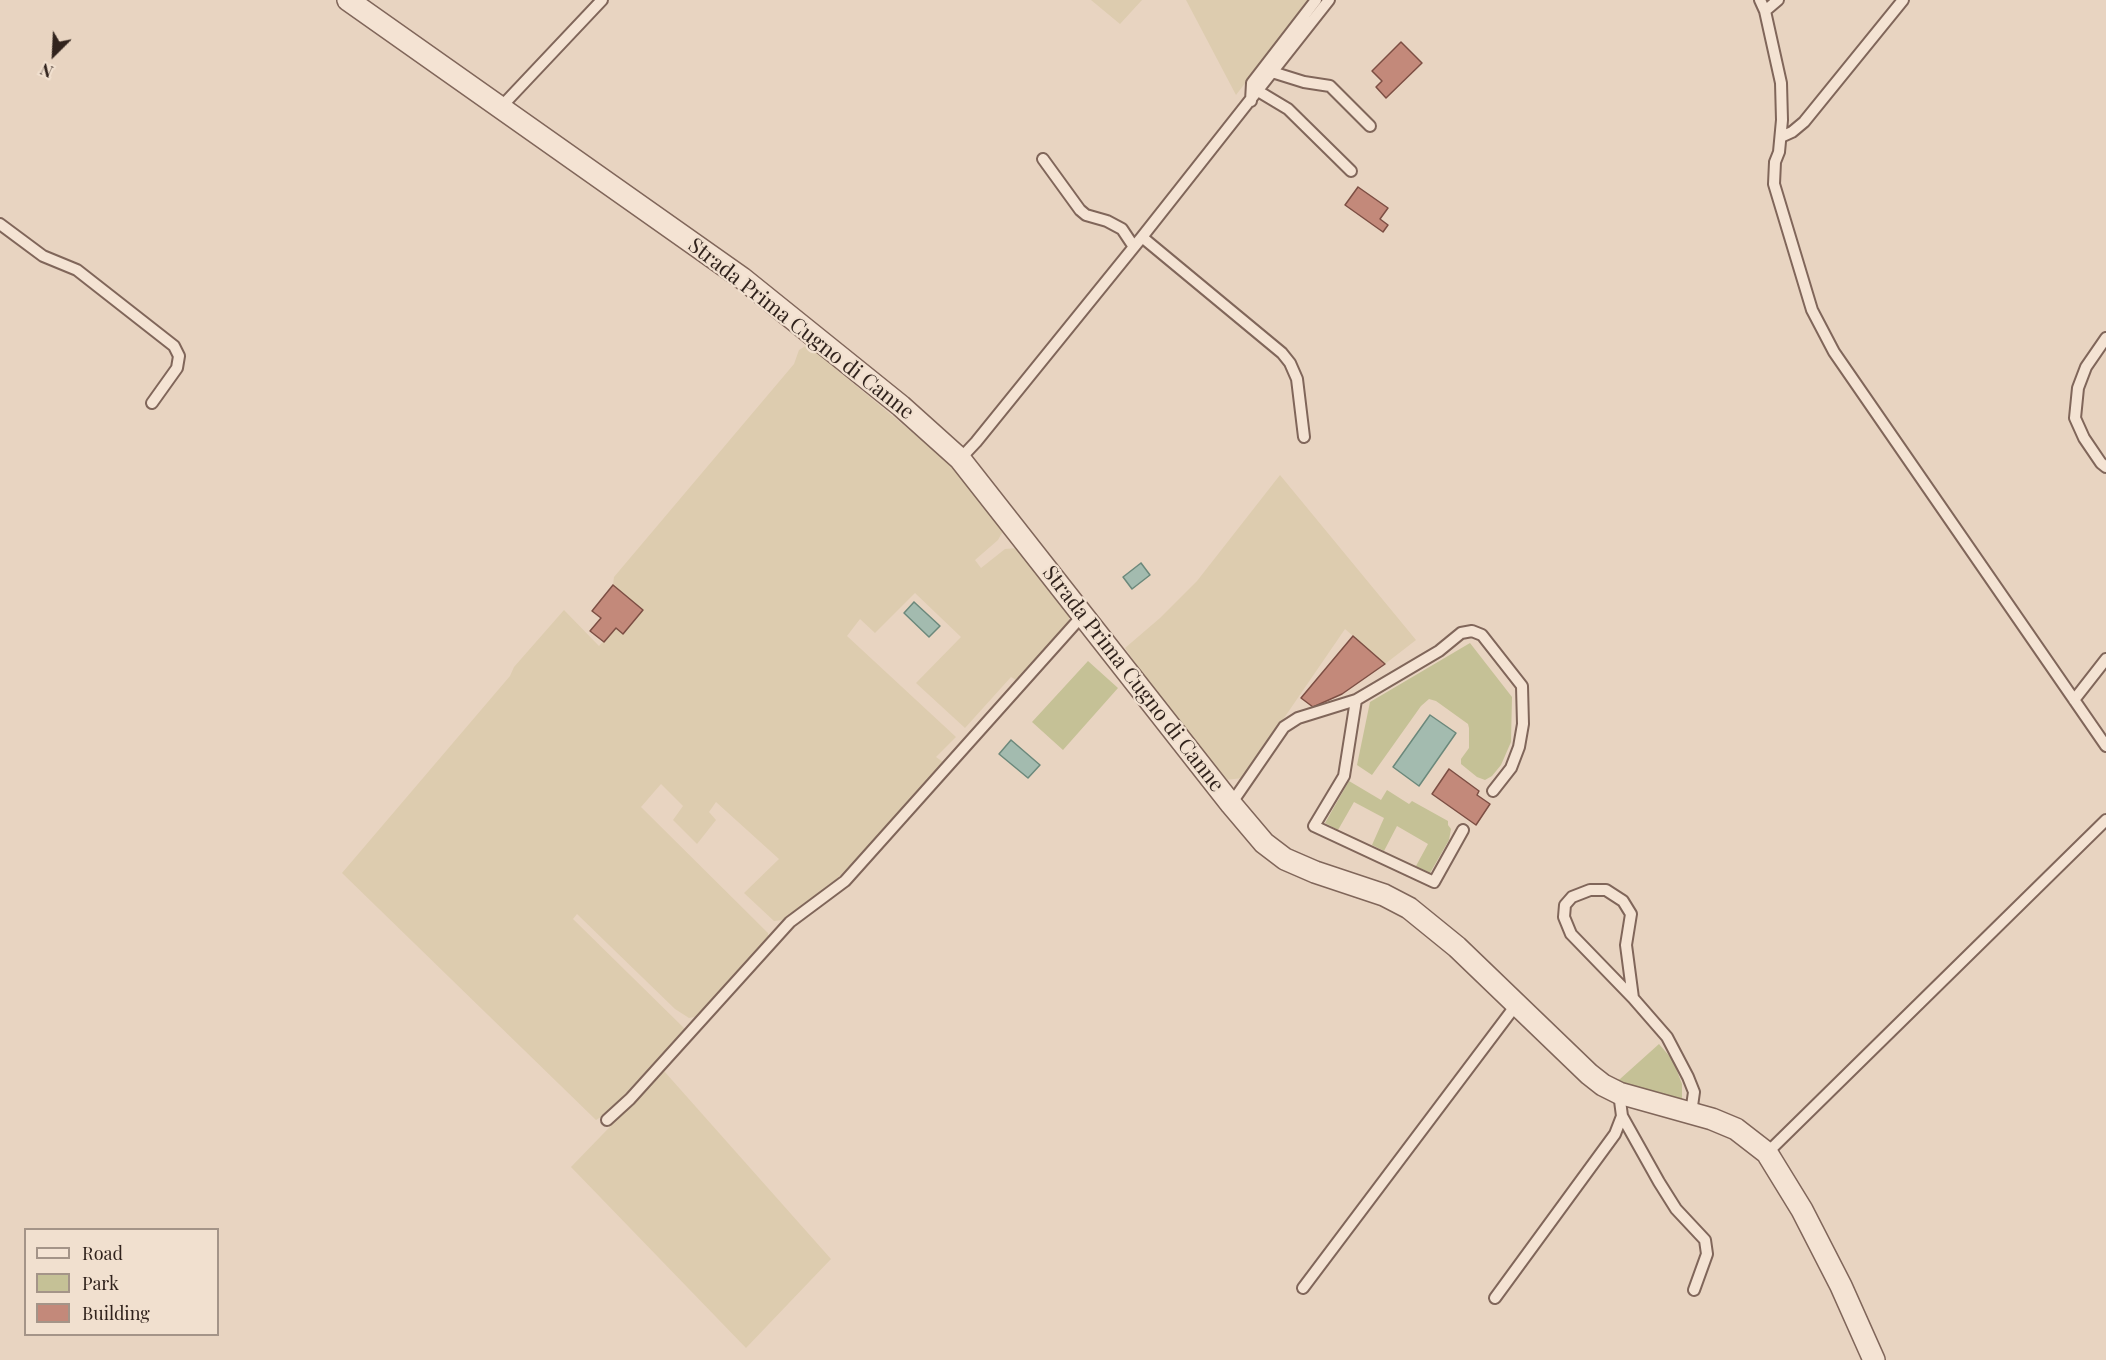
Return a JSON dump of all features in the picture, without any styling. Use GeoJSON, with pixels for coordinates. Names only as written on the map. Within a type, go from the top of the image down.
{"type":"FeatureCollection","features":[{"type":"Feature","properties":{"kind":"street","name":"Strada Prima Cugno di Canne"},"geometry":{"type":"LineString","coordinates":[[348,0],[742,278],[901,406],[960,459],[1264,843],[1286,859],[1315,872],[1384,895],[1409,908],[1456,947],[1603,1085],[1619,1093],[1691,1113],[1736,1129],[1767,1153],[1802,1210],[1841,1286],[1874,1360]]}},
{"type":"Feature","properties":{"kind":"lane"},"geometry":{"type":"LineString","coordinates":[[501,107],[602,0]]}},
{"type":"Feature","properties":{"kind":"lane"},"geometry":{"type":"LineString","coordinates":[[1250,102],[1252,83],[1316,0]]}},
{"type":"Feature","properties":{"kind":"lane"},"geometry":{"type":"LineString","coordinates":[[960,459],[1134,247],[1329,0]]}},
{"type":"Feature","properties":{"kind":"lane"},"geometry":{"type":"LineString","coordinates":[[1760,0],[1765,11],[1781,83],[1781,137],[1775,162],[1774,184],[1812,310],[1834,352],[2106,746]]}},
{"type":"Feature","properties":{"kind":"lane"},"geometry":{"type":"LineString","coordinates":[[1765,11],[1778,0]]}},
{"type":"Feature","properties":{"kind":"lane"},"geometry":{"type":"LineString","coordinates":[[1781,137],[1792,132],[1804,122],[1903,0]]}},
{"type":"Feature","properties":{"kind":"lane"},"geometry":{"type":"LineString","coordinates":[[1272,72],[1304,82],[1330,86],[1370,126]]}},
{"type":"Feature","properties":{"kind":"lane"},"geometry":{"type":"LineString","coordinates":[[1258,91],[1288,109],[1351,171]]}},
{"type":"Feature","properties":{"kind":"lane"},"geometry":{"type":"LineString","coordinates":[[1043,159],[1080,210],[1086,215],[1107,221],[1122,230],[1134,247]]}},
{"type":"Feature","properties":{"kind":"lane"},"geometry":{"type":"LineString","coordinates":[[0,224],[43,256],[77,270],[174,346],[178,356],[177,368],[152,403]]}},
{"type":"Feature","properties":{"kind":"lane"},"geometry":{"type":"LineString","coordinates":[[1142,237],[1282,353],[1290,363],[1297,379],[1304,437]]}},
{"type":"Feature","properties":{"kind":"lane"},"geometry":{"type":"LineString","coordinates":[[2106,338],[2086,367],[2078,388],[2075,418],[2084,438],[2106,467]]}},
{"type":"Feature","properties":{"kind":"lane"},"geometry":{"type":"LineString","coordinates":[[607,1120],[630,1099],[790,922],[845,881],[1082,616]]}},
{"type":"Feature","properties":{"kind":"lane"},"geometry":{"type":"LineString","coordinates":[[1231,804],[1284,727],[1298,718],[1356,700],[1439,651],[1461,633],[1473,631],[1482,635],[1522,686],[1523,724],[1519,747],[1511,768],[1493,791]]}},
{"type":"Feature","properties":{"kind":"lane"},"geometry":{"type":"LineString","coordinates":[[2074,700],[2106,659]]}},
{"type":"Feature","properties":{"kind":"lane"},"geometry":{"type":"LineString","coordinates":[[1356,700],[1344,776],[1314,826],[1434,882],[1463,830]]}},
{"type":"Feature","properties":{"kind":"lane"},"geometry":{"type":"LineString","coordinates":[[1767,1153],[2106,820]]}},
{"type":"Feature","properties":{"kind":"lane"},"geometry":{"type":"LineString","coordinates":[[1633,998],[1626,945],[1631,914],[1623,901],[1606,890],[1590,890],[1572,897],[1565,904],[1564,917],[1571,934],[1633,998],[1667,1038],[1694,1092],[1691,1113]]}},
{"type":"Feature","properties":{"kind":"lane"},"geometry":{"type":"LineString","coordinates":[[1303,1288],[1516,1005]]}},
{"type":"Feature","properties":{"kind":"lane"},"geometry":{"type":"LineString","coordinates":[[1619,1093],[1622,1116],[1659,1182],[1676,1209],[1705,1240],[1707,1254],[1694,1290]]}},
{"type":"Feature","properties":{"kind":"lane"},"geometry":{"type":"LineString","coordinates":[[1495,1298],[1615,1134],[1622,1116]]}},
{"type":"Feature","properties":{"kind":"shaded area"},"geometry":{"type":"Polygon","coordinates":[[[1091,0],[1142,0],[1120,24],[1091,0]]]}},
{"type":"Feature","properties":{"kind":"shaded area"},"geometry":{"type":"Polygon","coordinates":[[[1186,0],[1309,0],[1236,95],[1186,0]]]}},
{"type":"Feature","properties":{"kind":"shaded area"},"geometry":{"type":"Polygon","coordinates":[[[807,345],[936,452],[958,474],[1003,531],[998,540],[975,560],[981,568],[1005,549],[1017,548],[1070,615],[1067,626],[1016,680],[1011,677],[965,728],[916,683],[961,637],[915,593],[875,633],[860,619],[847,636],[956,737],[936,757],[946,764],[832,884],[783,920],[774,921],[744,893],[779,859],[716,802],[709,812],[716,820],[697,844],[673,820],[683,806],[661,784],[641,807],[768,933],[769,941],[700,1016],[689,1018],[675,1009],[577,914],[573,919],[685,1029],[607,1113],[596,1120],[342,873],[564,610],[599,646],[616,628],[643,610],[613,585],[614,577],[794,364],[799,350],[807,345]]]}},
{"type":"Feature","properties":{"kind":"shaded area"},"geometry":{"type":"Polygon","coordinates":[[[1280,475],[1416,640],[1385,664],[1345,629],[1243,778],[1225,780],[1157,695],[1125,648],[1160,618],[1197,581],[1280,475]]]}},
{"type":"Feature","properties":{"kind":"shaded area"},"geometry":{"type":"Polygon","coordinates":[[[1141,563],[1150,575],[1132,589],[1123,577],[1141,563]]]}},
{"type":"Feature","properties":{"kind":"shaded area"},"geometry":{"type":"Polygon","coordinates":[[[914,602],[940,626],[929,637],[904,613],[914,602]]]}},
{"type":"Feature","properties":{"kind":"shaded area"},"geometry":{"type":"Polygon","coordinates":[[[1430,715],[1456,733],[1419,786],[1393,767],[1430,715]]]}},
{"type":"Feature","properties":{"kind":"shaded area"},"geometry":{"type":"Polygon","coordinates":[[[1011,740],[1040,765],[1028,778],[999,754],[1011,740]]]}},
{"type":"Feature","properties":{"kind":"shaded area"},"geometry":{"type":"Polygon","coordinates":[[[664,1071],[831,1259],[746,1348],[571,1167],[664,1071]]]}},
{"type":"Feature","properties":{"kind":"green space"},"geometry":{"type":"Polygon","coordinates":[[[1470,643],[1512,697],[1511,742],[1501,765],[1492,776],[1485,780],[1477,777],[1461,764],[1461,759],[1469,748],[1468,724],[1436,701],[1429,699],[1421,706],[1372,775],[1357,765],[1370,702],[1470,643]]]}},
{"type":"Feature","properties":{"kind":"green space"},"geometry":{"type":"Polygon","coordinates":[[[1088,661],[1118,688],[1063,750],[1032,722],[1088,661]]]}},
{"type":"Feature","properties":{"kind":"green space"},"geometry":{"type":"Polygon","coordinates":[[[1349,781],[1381,800],[1387,790],[1409,804],[1412,801],[1448,821],[1451,829],[1449,840],[1430,873],[1416,866],[1428,844],[1397,826],[1384,851],[1372,845],[1384,818],[1354,802],[1338,830],[1325,823],[1349,781]]]}},
{"type":"Feature","properties":{"kind":"green space"},"geometry":{"type":"Polygon","coordinates":[[[1659,1044],[1671,1058],[1682,1084],[1682,1104],[1614,1081],[1620,1079],[1659,1044]]]}},
{"type":"Feature","properties":{"kind":"building"},"geometry":{"type":"Polygon","coordinates":[[[1401,42],[1422,63],[1386,98],[1376,87],[1382,81],[1372,71],[1401,42]]]}},
{"type":"Feature","properties":{"kind":"building"},"geometry":{"type":"Polygon","coordinates":[[[1358,187],[1388,208],[1380,219],[1388,225],[1383,232],[1345,205],[1358,187]]]}},
{"type":"Feature","properties":{"kind":"building"},"geometry":{"type":"Polygon","coordinates":[[[613,585],[643,610],[623,634],[616,628],[604,642],[590,631],[601,618],[592,611],[613,585]]]}},
{"type":"Feature","properties":{"kind":"building"},"geometry":{"type":"Polygon","coordinates":[[[1353,636],[1385,664],[1342,694],[1313,707],[1301,698],[1353,636]]]}},
{"type":"Feature","properties":{"kind":"building"},"geometry":{"type":"Polygon","coordinates":[[[1449,769],[1479,791],[1477,795],[1490,804],[1476,825],[1432,794],[1449,769]]]}}]}
